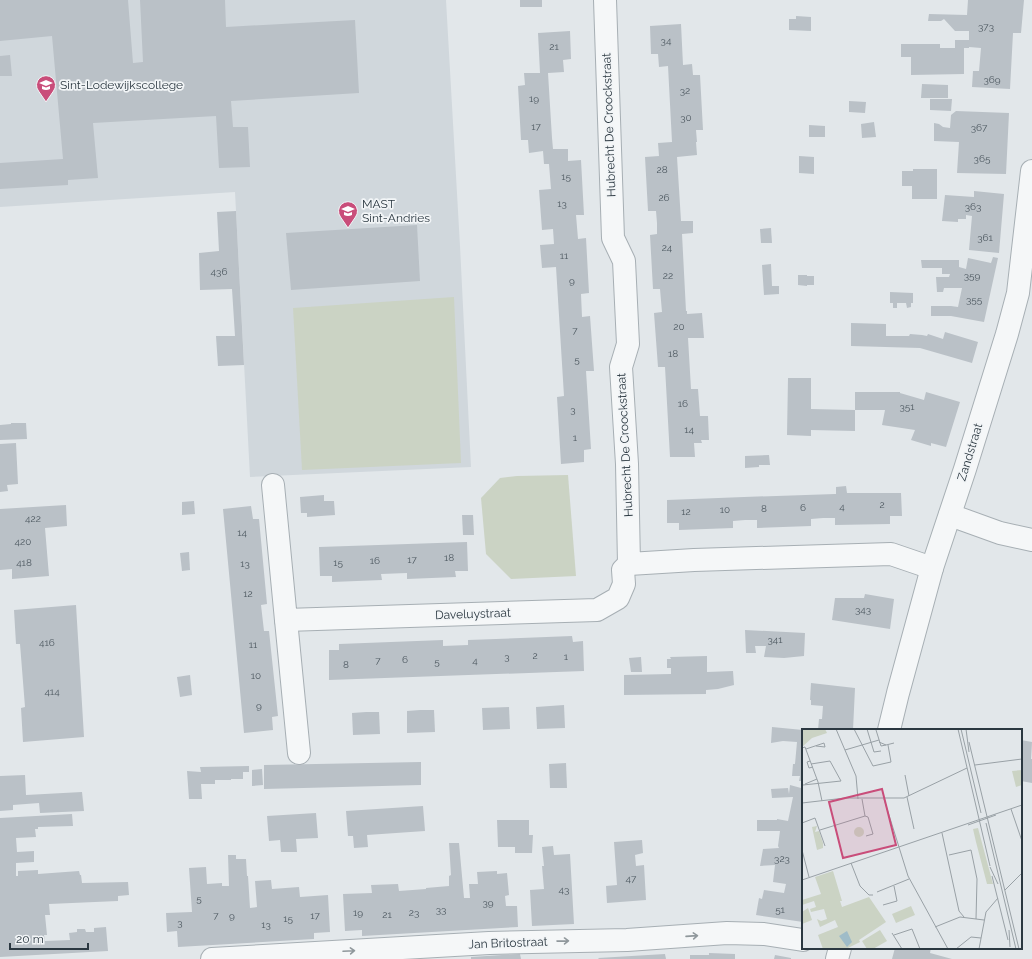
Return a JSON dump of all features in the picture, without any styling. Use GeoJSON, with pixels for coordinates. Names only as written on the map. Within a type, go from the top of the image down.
{"type":"FeatureCollection","features":[{"type":"Feature","properties":{"kind":"street","name":"Hubrecht De Croockstraat"},"geometry":{"type":"LineString","coordinates":[[605,0],[613,238],[624,261],[628,344],[621,367],[627,464],[629,564]]}},
{"type":"Feature","properties":{"kind":"street","name":"Zandstraat"},"geometry":{"type":"LineString","coordinates":[[889,729],[932,568],[1007,334],[1018,293],[1032,171]]}},
{"type":"Feature","properties":{"kind":"street"},"geometry":{"type":"LineString","coordinates":[[273,485],[299,753]]}},
{"type":"Feature","properties":{"kind":"street"},"geometry":{"type":"LineString","coordinates":[[950,515],[1000,533],[1032,540]]}},
{"type":"Feature","properties":{"kind":"street"},"geometry":{"type":"LineString","coordinates":[[629,564],[694,560],[891,554],[932,568]]}},
{"type":"Feature","properties":{"kind":"street","name":"Daveluystraat"},"geometry":{"type":"LineString","coordinates":[[286,620],[597,610],[618,598],[624,584],[623,570],[629,564]]}},
{"type":"Feature","properties":{"kind":"street","name":"Jan Britostraat"},"geometry":{"type":"LineString","coordinates":[[212,959],[489,943],[627,940],[726,934],[764,934],[802,940]]}},
{"type":"Feature","properties":{"kind":"street"},"geometry":{"type":"LineString","coordinates":[[837,959],[840,949]]}},
{"type":"Feature","properties":{"kind":"shaded area","name":"MAST Sint-Andries"},"geometry":{"type":"Polygon","coordinates":[[[0,0],[446,0],[471,467],[250,477],[235,192],[0,207],[0,0]]]}},
{"type":"Feature","properties":{"kind":"green space"},"geometry":{"type":"Polygon","coordinates":[[[454,297],[461,463],[302,470],[293,308],[454,297]]]}},
{"type":"Feature","properties":{"kind":"green space"},"geometry":{"type":"Polygon","coordinates":[[[568,475],[576,576],[511,579],[486,554],[481,498],[500,478],[517,476],[568,475]]]}},
{"type":"Feature","properties":{"kind":"building"},"geometry":{"type":"Polygon","coordinates":[[[0,0],[128,0],[133,63],[143,62],[140,0],[225,0],[226,27],[355,20],[359,93],[231,101],[233,127],[248,127],[250,167],[219,168],[216,116],[93,123],[98,178],[68,180],[68,185],[0,189],[0,163],[63,159],[52,36],[0,41],[0,0]]]}},
{"type":"Feature","properties":{"kind":"building"},"geometry":{"type":"Polygon","coordinates":[[[520,0],[542,0],[542,7],[520,7],[520,0]]]}},
{"type":"Feature","properties":{"kind":"building"},"geometry":{"type":"Polygon","coordinates":[[[968,0],[1024,0],[1021,33],[1013,33],[1010,89],[972,87],[973,71],[979,71],[981,48],[964,48],[964,74],[911,75],[911,57],[901,57],[901,44],[940,44],[940,48],[955,48],[955,40],[969,40],[969,31],[955,31],[944,19],[941,21],[928,21],[929,14],[967,15],[968,0]]]}},
{"type":"Feature","properties":{"kind":"building"},"geometry":{"type":"Polygon","coordinates":[[[796,16],[811,17],[811,31],[789,30],[789,19],[796,19],[796,16]]]}},
{"type":"Feature","properties":{"kind":"building"},"geometry":{"type":"Polygon","coordinates":[[[681,24],[683,65],[692,64],[693,75],[700,75],[703,130],[696,130],[697,155],[677,157],[681,221],[693,221],[693,233],[682,234],[686,311],[687,314],[702,313],[704,338],[688,338],[691,389],[698,389],[700,416],[708,416],[709,440],[701,440],[702,443],[694,443],[695,457],[670,457],[665,367],[658,367],[654,313],[662,312],[660,289],[653,289],[650,235],[657,234],[656,211],[648,211],[645,157],[659,156],[658,143],[672,142],[668,66],[659,67],[658,54],[651,54],[650,26],[681,24]]]}},
{"type":"Feature","properties":{"kind":"building"},"geometry":{"type":"Polygon","coordinates":[[[570,31],[571,59],[563,60],[564,72],[548,73],[552,138],[553,149],[568,149],[568,161],[581,160],[584,215],[576,215],[578,239],[586,238],[589,293],[581,294],[582,317],[590,316],[594,371],[586,371],[591,449],[584,450],[584,462],[561,464],[557,397],[564,396],[556,267],[542,268],[540,245],[554,244],[553,229],[542,230],[539,190],[551,189],[549,164],[544,164],[543,151],[529,153],[528,140],[521,140],[518,86],[525,85],[524,73],[540,73],[538,33],[570,31]]]}},
{"type":"Feature","properties":{"kind":"building"},"geometry":{"type":"Polygon","coordinates":[[[10,55],[12,76],[0,76],[0,56],[10,55]]]}},
{"type":"Feature","properties":{"kind":"building"},"geometry":{"type":"Polygon","coordinates":[[[922,84],[948,85],[948,98],[921,98],[922,84]]]}},
{"type":"Feature","properties":{"kind":"building"},"geometry":{"type":"Polygon","coordinates":[[[930,99],[952,99],[951,111],[930,110],[930,99]]]}},
{"type":"Feature","properties":{"kind":"building"},"geometry":{"type":"Polygon","coordinates":[[[849,101],[866,102],[865,113],[849,112],[849,101]]]}},
{"type":"Feature","properties":{"kind":"building"},"geometry":{"type":"Polygon","coordinates":[[[956,111],[1009,113],[1006,174],[957,173],[959,142],[934,141],[934,123],[950,128],[951,115],[956,111]]]}},
{"type":"Feature","properties":{"kind":"building"},"geometry":{"type":"Polygon","coordinates":[[[874,122],[876,137],[862,138],[861,124],[874,122]]]}},
{"type":"Feature","properties":{"kind":"building"},"geometry":{"type":"Polygon","coordinates":[[[809,125],[825,126],[825,137],[809,137],[809,125]]]}},
{"type":"Feature","properties":{"kind":"building"},"geometry":{"type":"Polygon","coordinates":[[[799,156],[814,157],[814,174],[799,173],[799,156]]]}},
{"type":"Feature","properties":{"kind":"building"},"geometry":{"type":"Polygon","coordinates":[[[913,169],[937,169],[937,199],[912,199],[912,186],[902,186],[902,171],[913,171],[913,169]]]}},
{"type":"Feature","properties":{"kind":"building"},"geometry":{"type":"Polygon","coordinates":[[[974,191],[1004,194],[999,253],[969,250],[972,216],[966,215],[966,219],[958,219],[958,222],[942,221],[945,195],[974,197],[974,191]]]}},
{"type":"Feature","properties":{"kind":"building"},"geometry":{"type":"Polygon","coordinates":[[[236,211],[244,365],[218,366],[216,336],[235,336],[232,289],[200,290],[199,253],[219,251],[217,212],[236,211]]]}},
{"type":"Feature","properties":{"kind":"building"},"geometry":{"type":"Polygon","coordinates":[[[417,225],[420,281],[291,290],[286,233],[417,225]]]}},
{"type":"Feature","properties":{"kind":"building"},"geometry":{"type":"Polygon","coordinates":[[[771,228],[772,243],[761,243],[760,229],[771,228]]]}},
{"type":"Feature","properties":{"kind":"building"},"geometry":{"type":"Polygon","coordinates":[[[993,257],[998,258],[984,322],[951,316],[931,316],[931,306],[958,307],[962,288],[944,288],[943,292],[937,292],[936,277],[949,277],[950,274],[942,274],[942,268],[922,268],[921,260],[959,260],[959,267],[966,269],[968,258],[991,263],[993,257]]]}},
{"type":"Feature","properties":{"kind":"building"},"geometry":{"type":"Polygon","coordinates":[[[771,264],[772,286],[779,286],[779,294],[764,295],[762,265],[771,264]]]}},
{"type":"Feature","properties":{"kind":"building"},"geometry":{"type":"Polygon","coordinates":[[[798,275],[814,276],[814,285],[798,285],[798,275]]]}},
{"type":"Feature","properties":{"kind":"building"},"geometry":{"type":"Polygon","coordinates":[[[890,292],[913,293],[913,303],[911,303],[911,307],[907,308],[906,303],[897,303],[897,308],[893,308],[893,303],[890,303],[890,292]]]}},
{"type":"Feature","properties":{"kind":"building"},"geometry":{"type":"Polygon","coordinates":[[[851,323],[886,324],[886,336],[909,336],[910,334],[927,336],[928,334],[943,339],[945,332],[978,342],[972,363],[920,348],[851,346],[851,323]]]}},
{"type":"Feature","properties":{"kind":"building"},"geometry":{"type":"Polygon","coordinates":[[[788,378],[811,378],[811,409],[855,410],[855,431],[811,430],[811,436],[787,435],[788,378]]]}},
{"type":"Feature","properties":{"kind":"building"},"geometry":{"type":"Polygon","coordinates":[[[855,392],[900,392],[924,400],[926,392],[960,402],[946,447],[931,443],[931,446],[911,440],[915,430],[882,425],[885,410],[855,410],[855,392]]]}},
{"type":"Feature","properties":{"kind":"building"},"geometry":{"type":"Polygon","coordinates":[[[26,423],[27,439],[0,440],[0,425],[26,423]]]}},
{"type":"Feature","properties":{"kind":"building"},"geometry":{"type":"Polygon","coordinates":[[[16,443],[18,484],[7,485],[8,491],[0,492],[0,444],[16,443]]]}},
{"type":"Feature","properties":{"kind":"building"},"geometry":{"type":"Polygon","coordinates":[[[769,455],[770,465],[759,465],[759,467],[745,468],[745,456],[769,455]]]}},
{"type":"Feature","properties":{"kind":"building"},"geometry":{"type":"Polygon","coordinates":[[[846,486],[847,493],[901,493],[902,516],[890,516],[890,524],[835,525],[835,518],[823,518],[811,519],[811,526],[757,528],[757,520],[733,521],[733,528],[679,530],[679,523],[667,523],[667,500],[836,494],[836,487],[846,486]]]}},
{"type":"Feature","properties":{"kind":"building"},"geometry":{"type":"Polygon","coordinates":[[[324,495],[324,501],[334,501],[335,515],[307,517],[307,513],[301,513],[300,497],[324,495]]]}},
{"type":"Feature","properties":{"kind":"building"},"geometry":{"type":"Polygon","coordinates":[[[194,501],[195,514],[182,515],[182,502],[194,501]]]}},
{"type":"Feature","properties":{"kind":"building"},"geometry":{"type":"Polygon","coordinates":[[[66,505],[67,526],[45,528],[49,576],[12,579],[12,569],[0,570],[0,509],[66,505]]]}},
{"type":"Feature","properties":{"kind":"building"},"geometry":{"type":"Polygon","coordinates":[[[251,506],[253,519],[259,519],[267,604],[261,605],[264,631],[269,631],[278,716],[272,717],[273,730],[244,733],[223,509],[251,506]]]}},
{"type":"Feature","properties":{"kind":"building"},"geometry":{"type":"Polygon","coordinates":[[[462,515],[473,515],[474,535],[463,535],[462,515]]]}},
{"type":"Feature","properties":{"kind":"building"},"geometry":{"type":"Polygon","coordinates":[[[467,542],[468,571],[455,571],[456,577],[407,579],[407,573],[381,574],[382,580],[332,582],[332,576],[320,576],[319,547],[467,542]]]}},
{"type":"Feature","properties":{"kind":"building"},"geometry":{"type":"Polygon","coordinates":[[[189,552],[190,570],[182,571],[180,553],[189,552]]]}},
{"type":"Feature","properties":{"kind":"building"},"geometry":{"type":"Polygon","coordinates":[[[865,594],[894,599],[890,629],[832,620],[835,598],[864,598],[865,594]]]}},
{"type":"Feature","properties":{"kind":"building"},"geometry":{"type":"Polygon","coordinates":[[[76,605],[84,737],[23,742],[21,708],[25,707],[20,644],[16,644],[14,610],[76,605]]]}},
{"type":"Feature","properties":{"kind":"building"},"geometry":{"type":"Polygon","coordinates":[[[745,630],[805,633],[804,656],[784,658],[764,657],[766,646],[755,646],[756,653],[746,653],[745,630]]]}},
{"type":"Feature","properties":{"kind":"building"},"geometry":{"type":"Polygon","coordinates":[[[572,636],[573,642],[583,641],[584,671],[329,680],[329,650],[339,650],[339,644],[443,640],[443,646],[468,645],[468,640],[572,636]]]}},
{"type":"Feature","properties":{"kind":"building"},"geometry":{"type":"Polygon","coordinates":[[[707,656],[707,672],[733,671],[734,685],[706,690],[706,694],[624,695],[624,675],[671,674],[671,668],[667,668],[667,659],[671,659],[670,657],[707,656]]]}},
{"type":"Feature","properties":{"kind":"building"},"geometry":{"type":"Polygon","coordinates":[[[641,657],[642,672],[631,672],[629,658],[641,657]]]}},
{"type":"Feature","properties":{"kind":"building"},"geometry":{"type":"Polygon","coordinates":[[[190,675],[192,695],[180,697],[177,677],[190,675]]]}},
{"type":"Feature","properties":{"kind":"building"},"geometry":{"type":"Polygon","coordinates":[[[811,683],[855,688],[853,729],[818,729],[819,719],[822,719],[823,706],[811,705],[811,683]]]}},
{"type":"Feature","properties":{"kind":"building"},"geometry":{"type":"Polygon","coordinates":[[[564,705],[565,728],[537,729],[536,707],[564,705]]]}},
{"type":"Feature","properties":{"kind":"building"},"geometry":{"type":"Polygon","coordinates":[[[509,707],[510,729],[483,730],[482,708],[509,707]]]}},
{"type":"Feature","properties":{"kind":"building"},"geometry":{"type":"Polygon","coordinates":[[[434,710],[435,732],[407,733],[407,711],[434,710]]]}},
{"type":"Feature","properties":{"kind":"building"},"geometry":{"type":"Polygon","coordinates":[[[379,712],[380,734],[353,735],[352,713],[379,712]]]}},
{"type":"Feature","properties":{"kind":"building"},"geometry":{"type":"Polygon","coordinates":[[[772,727],[802,730],[802,781],[799,781],[800,776],[792,776],[793,764],[795,764],[797,742],[783,741],[771,743],[772,727]]]}},
{"type":"Feature","properties":{"kind":"building"},"geometry":{"type":"Polygon","coordinates":[[[1022,740],[1032,742],[1032,783],[1022,781],[1022,740]]]}},
{"type":"Feature","properties":{"kind":"building"},"geometry":{"type":"Polygon","coordinates":[[[421,762],[421,785],[264,789],[264,765],[421,762]]]}},
{"type":"Feature","properties":{"kind":"building"},"geometry":{"type":"Polygon","coordinates":[[[566,763],[567,788],[550,788],[549,764],[566,763]]]}},
{"type":"Feature","properties":{"kind":"building"},"geometry":{"type":"Polygon","coordinates":[[[249,766],[249,772],[243,772],[243,779],[215,780],[215,784],[201,784],[202,799],[189,799],[187,771],[201,772],[200,767],[249,766]]]}},
{"type":"Feature","properties":{"kind":"building"},"geometry":{"type":"Polygon","coordinates":[[[262,769],[263,785],[252,786],[252,770],[262,769]]]}},
{"type":"Feature","properties":{"kind":"building"},"geometry":{"type":"Polygon","coordinates":[[[25,775],[26,795],[82,792],[84,811],[40,813],[39,803],[13,805],[13,810],[0,811],[0,776],[25,775]]]}},
{"type":"Feature","properties":{"kind":"building"},"geometry":{"type":"Polygon","coordinates":[[[802,782],[802,922],[756,915],[759,898],[762,899],[764,890],[784,893],[786,884],[773,882],[775,865],[760,866],[763,849],[779,848],[780,831],[757,831],[757,820],[777,819],[788,821],[793,797],[772,798],[771,789],[788,788],[789,794],[790,785],[801,788],[802,782]]]}},
{"type":"Feature","properties":{"kind":"building"},"geometry":{"type":"Polygon","coordinates":[[[423,806],[425,831],[367,835],[368,847],[354,848],[353,836],[348,836],[346,811],[423,806]]]}},
{"type":"Feature","properties":{"kind":"building"},"geometry":{"type":"Polygon","coordinates":[[[316,813],[318,838],[296,839],[297,852],[281,852],[280,840],[269,841],[267,816],[316,813]]]}},
{"type":"Feature","properties":{"kind":"building"},"geometry":{"type":"Polygon","coordinates":[[[72,814],[73,826],[38,827],[38,829],[35,829],[36,837],[16,838],[17,852],[34,851],[34,862],[16,863],[16,876],[18,876],[18,871],[38,870],[38,874],[79,871],[82,883],[128,882],[129,895],[118,896],[118,901],[49,904],[50,915],[45,915],[47,935],[44,935],[45,941],[70,940],[69,933],[77,932],[77,929],[85,929],[86,932],[94,932],[94,928],[106,927],[108,951],[0,957],[0,818],[72,814]]]}},
{"type":"Feature","properties":{"kind":"building"},"geometry":{"type":"Polygon","coordinates":[[[497,820],[529,820],[529,835],[533,835],[532,853],[515,853],[515,847],[498,847],[497,820]]]}},
{"type":"Feature","properties":{"kind":"building"},"geometry":{"type":"Polygon","coordinates":[[[642,840],[643,853],[635,855],[636,866],[644,865],[646,900],[607,903],[606,886],[617,885],[614,842],[642,840]]]}},
{"type":"Feature","properties":{"kind":"building"},"geometry":{"type":"Polygon","coordinates":[[[449,843],[459,843],[464,898],[470,898],[469,884],[478,884],[477,872],[497,871],[497,874],[507,873],[509,895],[505,896],[506,906],[517,906],[518,927],[362,936],[362,930],[345,931],[343,894],[372,893],[371,885],[398,884],[399,891],[449,886],[449,876],[451,875],[449,843]]]}},
{"type":"Feature","properties":{"kind":"building"},"geometry":{"type":"Polygon","coordinates":[[[553,846],[554,855],[570,854],[574,924],[532,926],[530,890],[544,889],[542,847],[553,846]]]}},
{"type":"Feature","properties":{"kind":"building"},"geometry":{"type":"Polygon","coordinates":[[[228,855],[236,855],[236,859],[246,859],[250,908],[257,907],[255,881],[271,880],[272,889],[299,887],[300,897],[328,895],[330,932],[314,933],[314,939],[178,947],[177,931],[167,932],[166,913],[192,912],[189,868],[206,867],[207,884],[222,883],[222,886],[229,886],[228,855]]]}},
{"type":"Feature","properties":{"kind":"building"},"geometry":{"type":"Polygon","coordinates":[[[895,949],[931,949],[930,953],[952,959],[892,959],[895,949]]]}},
{"type":"Feature","properties":{"kind":"building"},"geometry":{"type":"Polygon","coordinates":[[[709,953],[735,954],[735,959],[690,959],[690,955],[709,955],[709,953]]]}},
{"type":"Feature","properties":{"kind":"building"},"geometry":{"type":"Polygon","coordinates":[[[520,954],[521,959],[471,959],[471,957],[520,954]]]}},
{"type":"Feature","properties":{"kind":"building"},"geometry":{"type":"Polygon","coordinates":[[[665,954],[666,959],[598,958],[665,954]]]}},
{"type":"Feature","properties":{"kind":"building"},"geometry":{"type":"Polygon","coordinates":[[[775,955],[791,958],[791,959],[774,959],[775,955]]]}},
{"type":"Feature","properties":{"kind":"place","name":"Sint-Lodewijkscollege"},"geometry":{"type":"Point","coordinates":[46,102]}},
{"type":"Feature","properties":{"kind":"place","name":"MAST Sint-Andries"},"geometry":{"type":"Point","coordinates":[348,228]}}]}
